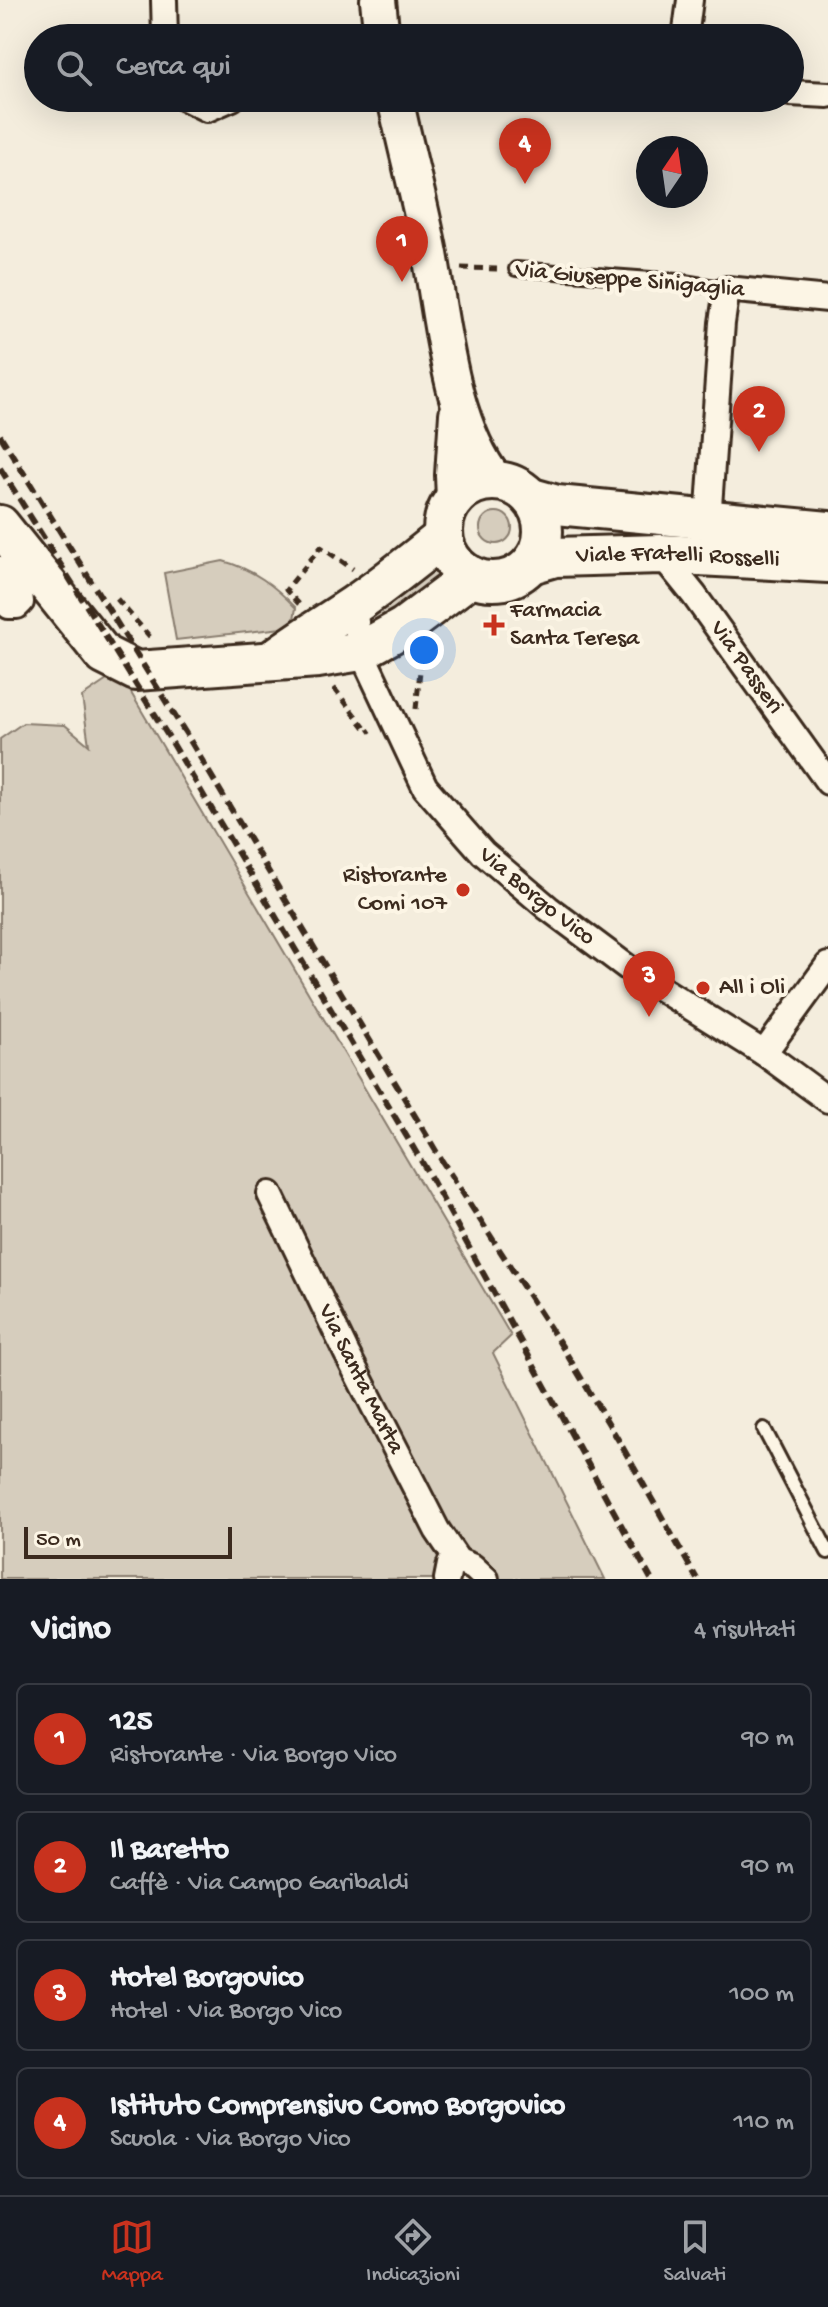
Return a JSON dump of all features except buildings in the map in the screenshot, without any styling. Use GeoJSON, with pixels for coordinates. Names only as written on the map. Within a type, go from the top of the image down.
{"type":"FeatureCollection","features":[{"type":"Feature","properties":{"kind":"main road"},"geometry":{"type":"LineString","coordinates":[[378,0],[381,24]]}},
{"type":"Feature","properties":{"kind":"main road"},"geometry":{"type":"LineString","coordinates":[[398,112],[458,406],[484,466],[496,481]]}},
{"type":"Feature","properties":{"kind":"main road"},"geometry":{"type":"LineString","coordinates":[[454,499],[453,462],[458,406]]}},
{"type":"Feature","properties":{"kind":"main road"},"geometry":{"type":"LineString","coordinates":[[496,481],[510,483],[532,498],[541,514],[544,531],[540,549],[531,564],[503,580],[488,581],[458,567],[448,553],[443,537],[443,523],[454,499],[473,484],[496,481]]}},
{"type":"Feature","properties":{"kind":"main road","name":"Viale Fratelli Rosselli"},"geometry":{"type":"LineString","coordinates":[[532,498],[557,505],[828,531]]}},
{"type":"Feature","properties":{"kind":"main road"},"geometry":{"type":"LineString","coordinates":[[0,526],[104,655],[136,671],[318,658],[361,651],[404,627],[472,576]]}},
{"type":"Feature","properties":{"kind":"main road"},"geometry":{"type":"LineString","coordinates":[[272,660],[398,573],[443,537]]}},
{"type":"Feature","properties":{"kind":"main road","name":"Viale Fratelli Rosselli"},"geometry":{"type":"LineString","coordinates":[[531,564],[555,557],[661,554],[828,563]]}},
{"type":"Feature","properties":{"kind":"street"},"geometry":{"type":"LineString","coordinates":[[164,0],[165,24]]}},
{"type":"Feature","properties":{"kind":"street"},"geometry":{"type":"LineString","coordinates":[[687,24],[690,0]]}},
{"type":"Feature","properties":{"kind":"street"},"geometry":{"type":"LineString","coordinates":[[804,94],[828,95]]}},
{"type":"Feature","properties":{"kind":"street"},"geometry":{"type":"LineString","coordinates":[[708,521],[727,289]]}},
{"type":"Feature","properties":{"kind":"street","name":"Via Giuseppe Sinigaglia"},"geometry":{"type":"LineString","coordinates":[[727,289],[828,299]]}},
{"type":"Feature","properties":{"kind":"street","name":"Via Passeri"},"geometry":{"type":"LineString","coordinates":[[661,554],[828,782]]}},
{"type":"Feature","properties":{"kind":"street"},"geometry":{"type":"LineString","coordinates":[[0,569],[22,600],[11,607],[0,594]]}},
{"type":"Feature","properties":{"kind":"street","name":"Via Borgo Vico"},"geometry":{"type":"LineString","coordinates":[[353,605],[361,651],[425,787],[483,853],[548,908],[631,970],[764,1053],[828,1100]]}},
{"type":"Feature","properties":{"kind":"street"},"geometry":{"type":"LineString","coordinates":[[764,1053],[828,965]]}},
{"type":"Feature","properties":{"kind":"street","name":"Via Santa Marta"},"geometry":{"type":"LineString","coordinates":[[270,1194],[437,1530],[453,1570],[473,1567],[486,1579]]}},
{"type":"Feature","properties":{"kind":"lane","name":"Via Giuseppe Sinigaglia"},"geometry":{"type":"LineString","coordinates":[[516,269],[678,281],[727,289]]}},
{"type":"Feature","properties":{"kind":"lane"},"geometry":{"type":"LineString","coordinates":[[764,1429],[828,1552]]}},
{"type":"Feature","properties":{"kind":"path","name":"Via Giuseppe Sinigaglia"},"geometry":{"type":"LineString","coordinates":[[432,268],[516,269]]}},
{"type":"Feature","properties":{"kind":"shaded area"},"geometry":{"type":"Polygon","coordinates":[[[496,512],[508,516],[512,528],[508,540],[496,544],[484,540],[480,528],[484,516],[496,512]]]}},
{"type":"Feature","properties":{"kind":"shaded area"},"geometry":{"type":"Polygon","coordinates":[[[430,556],[451,582],[379,631],[371,622],[372,614],[430,556]]]}},
{"type":"Feature","properties":{"kind":"shaded area"},"geometry":{"type":"Polygon","coordinates":[[[223,561],[254,574],[272,586],[296,608],[294,619],[282,628],[176,640],[164,573],[223,561]]]}},
{"type":"Feature","properties":{"kind":"shaded area"},"geometry":{"type":"Polygon","coordinates":[[[107,680],[127,686],[511,1336],[493,1353],[605,1579],[0,1579],[0,739],[23,723],[65,725],[89,745],[82,697],[107,680]]]}},
{"type":"Feature","properties":{"kind":"railway"},"geometry":{"type":"LineString","coordinates":[[0,435],[188,737],[442,1161],[563,1348],[697,1579]]}},
{"type":"Feature","properties":{"kind":"railway"},"geometry":{"type":"LineString","coordinates":[[0,468],[173,744],[426,1169],[651,1579]]}},
{"type":"Feature","properties":{"kind":"place","name":"Istituto Comprensivo Como Borgovico"},"geometry":{"type":"Point","coordinates":[525,184]}},
{"type":"Feature","properties":{"kind":"place","name":"125"},"geometry":{"type":"Point","coordinates":[402,282]}},
{"type":"Feature","properties":{"kind":"place","name":"Il Baretto"},"geometry":{"type":"Point","coordinates":[759,452]}},
{"type":"Feature","properties":{"kind":"place","name":"Farmacia Santa Teresa"},"geometry":{"type":"Point","coordinates":[494,625]}},
{"type":"Feature","properties":{"kind":"place","name":"Ristorante Comi 107"},"geometry":{"type":"Point","coordinates":[463,890]}},
{"type":"Feature","properties":{"kind":"place","name":"All i Oli"},"geometry":{"type":"Point","coordinates":[703,988]}},
{"type":"Feature","properties":{"kind":"place","name":"Hotel Borgovico"},"geometry":{"type":"Point","coordinates":[649,1017]}}]}
